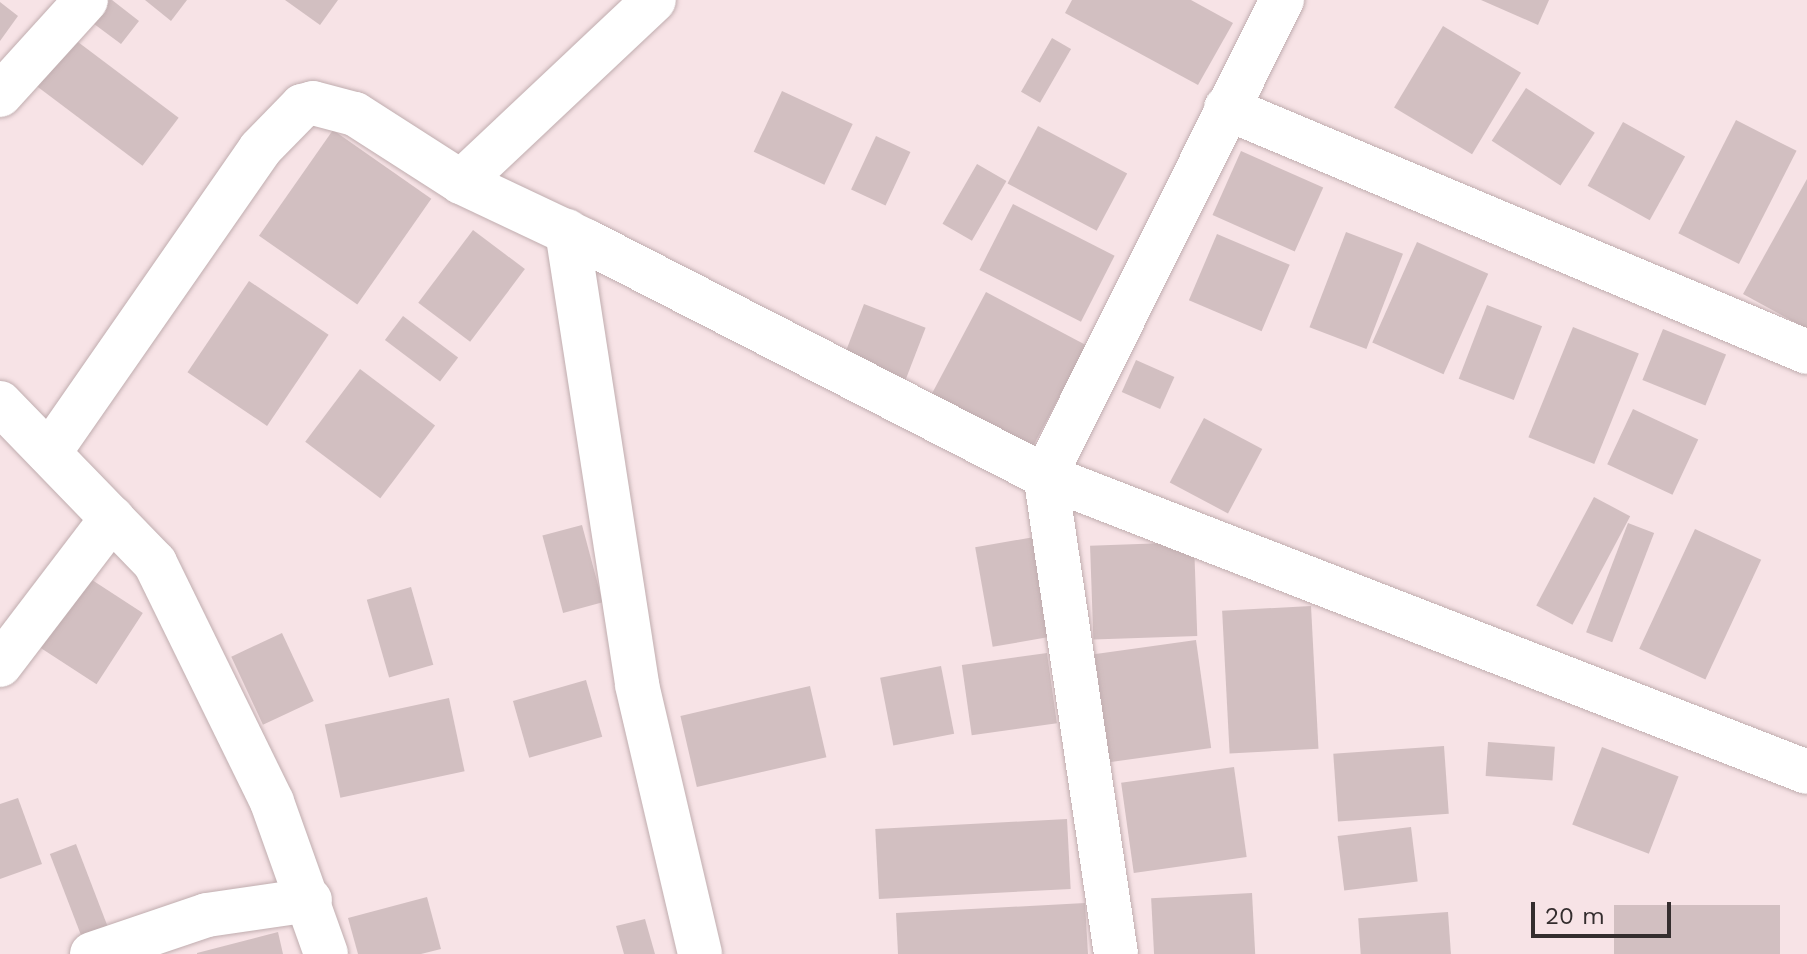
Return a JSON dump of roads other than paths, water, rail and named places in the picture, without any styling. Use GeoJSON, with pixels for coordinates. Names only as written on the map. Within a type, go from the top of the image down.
{"type":"FeatureCollection","features":[{"type":"Feature","properties":{"kind":"street"},"geometry":{"type":"LineString","coordinates":[[0,95],[86,0]]}},
{"type":"Feature","properties":{"kind":"street"},"geometry":{"type":"LineString","coordinates":[[461,182],[654,0]]}},
{"type":"Feature","properties":{"kind":"street"},"geometry":{"type":"LineString","coordinates":[[1116,954],[1045,476],[1282,0]]}},
{"type":"Feature","properties":{"kind":"street"},"geometry":{"type":"LineString","coordinates":[[49,453],[260,149],[302,106],[313,103],[355,114],[461,182],[567,231],[1045,476],[1807,772]]}},
{"type":"Feature","properties":{"kind":"street"},"geometry":{"type":"LineString","coordinates":[[1226,108],[1807,352]]}},
{"type":"Feature","properties":{"kind":"street"},"geometry":{"type":"LineString","coordinates":[[567,231],[637,685],[700,954]]}},
{"type":"Feature","properties":{"kind":"street"},"geometry":{"type":"LineString","coordinates":[[0,403],[155,563],[272,802],[310,900],[326,954]]}},
{"type":"Feature","properties":{"kind":"street"},"geometry":{"type":"LineString","coordinates":[[0,665],[112,518]]}},
{"type":"Feature","properties":{"kind":"street"},"geometry":{"type":"LineString","coordinates":[[92,954],[207,915],[310,900]]}}]}
